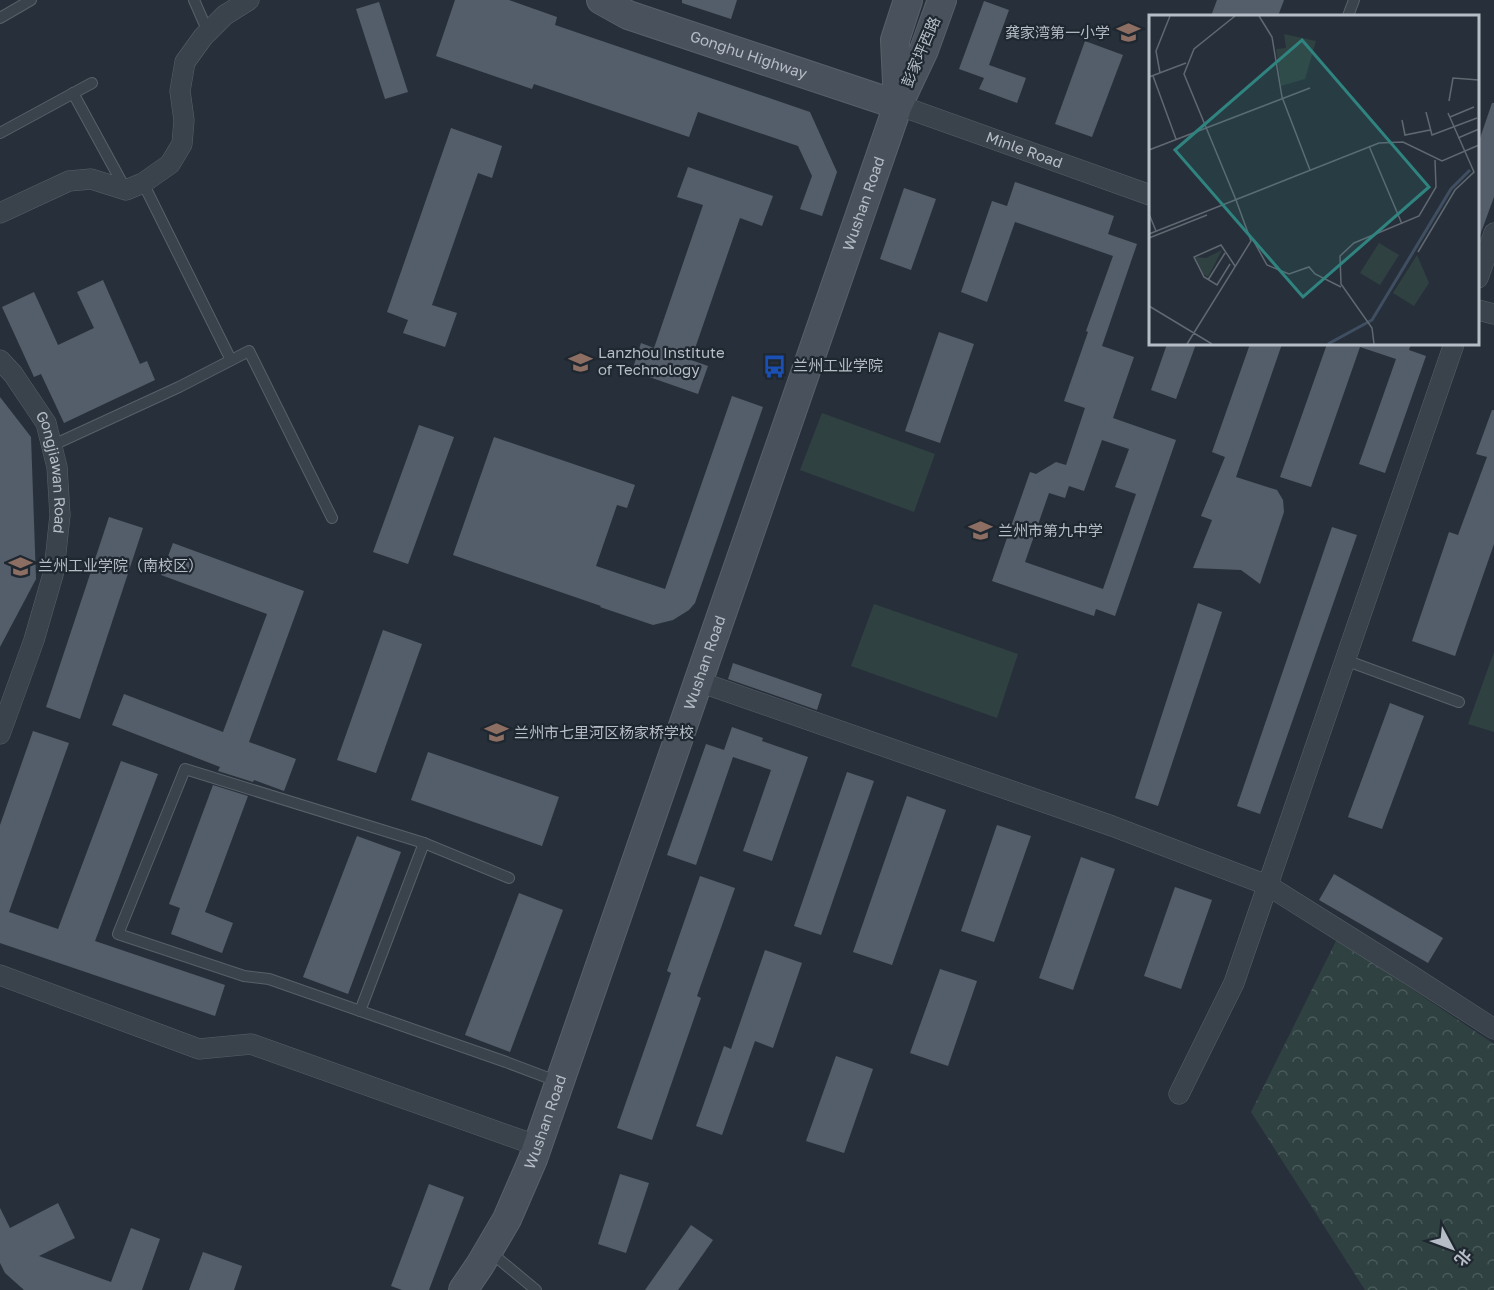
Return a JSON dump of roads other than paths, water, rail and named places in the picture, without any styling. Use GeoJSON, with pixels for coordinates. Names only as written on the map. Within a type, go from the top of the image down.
{"type":"FeatureCollection","features":[{"type":"Feature","properties":{"kind":"main road","name":"Gonghu Highway"},"geometry":{"type":"LineString","coordinates":[[600,0],[627,15],[898,105]]}},
{"type":"Feature","properties":{"kind":"main road","name":"彭家坪西路"},"geometry":{"type":"LineString","coordinates":[[898,105],[895,39],[908,0]]}},
{"type":"Feature","properties":{"kind":"main road","name":"彭家坪西路"},"geometry":{"type":"LineString","coordinates":[[898,105],[924,50],[942,0]]}},
{"type":"Feature","properties":{"kind":"main road","name":"Wushan Road"},"geometry":{"type":"LineString","coordinates":[[463,1290],[507,1220],[538,1146],[898,105]]}},
{"type":"Feature","properties":{"kind":"street"},"geometry":{"type":"LineString","coordinates":[[0,213],[69,181],[91,179],[135,187],[170,164],[182,144],[184,120],[180,91],[186,62],[203,37],[225,15],[249,0]]}},
{"type":"Feature","properties":{"kind":"street","name":"Minle Road"},"geometry":{"type":"LineString","coordinates":[[898,105],[1149,195]]}},
{"type":"Feature","properties":{"kind":"street"},"geometry":{"type":"LineString","coordinates":[[1479,275],[1494,233]]}},
{"type":"Feature","properties":{"kind":"street"},"geometry":{"type":"LineString","coordinates":[[1479,310],[1494,314]]}},
{"type":"Feature","properties":{"kind":"street"},"geometry":{"type":"LineString","coordinates":[[1179,1094],[1234,983],[1454,345]]}},
{"type":"Feature","properties":{"kind":"street","name":"Gongjiawan Road"},"geometry":{"type":"LineString","coordinates":[[0,360],[13,374],[46,423],[57,467],[60,516],[54,571],[34,640],[0,734]]}},
{"type":"Feature","properties":{"kind":"street"},"geometry":{"type":"LineString","coordinates":[[698,681],[1112,826],[1267,885],[1494,1029]]}},
{"type":"Feature","properties":{"kind":"street"},"geometry":{"type":"LineString","coordinates":[[0,975],[199,1049],[251,1044],[538,1146]]}},
{"type":"Feature","properties":{"kind":"lane"},"geometry":{"type":"LineString","coordinates":[[0,18],[31,0]]}},
{"type":"Feature","properties":{"kind":"lane"},"geometry":{"type":"LineString","coordinates":[[194,0],[208,32]]}},
{"type":"Feature","properties":{"kind":"lane"},"geometry":{"type":"LineString","coordinates":[[1348,15],[1354,0]]}},
{"type":"Feature","properties":{"kind":"lane"},"geometry":{"type":"LineString","coordinates":[[0,133],[92,83]]}},
{"type":"Feature","properties":{"kind":"lane"},"geometry":{"type":"LineString","coordinates":[[73,93],[135,187],[231,360]]}},
{"type":"Feature","properties":{"kind":"lane"},"geometry":{"type":"LineString","coordinates":[[51,446],[179,387],[249,351],[332,518]]}},
{"type":"Feature","properties":{"kind":"lane"},"geometry":{"type":"LineString","coordinates":[[1345,660],[1459,702]]}},
{"type":"Feature","properties":{"kind":"lane"},"geometry":{"type":"LineString","coordinates":[[509,878],[424,843],[185,769],[118,934],[244,976],[269,979],[559,1082]]}},
{"type":"Feature","properties":{"kind":"lane"},"geometry":{"type":"LineString","coordinates":[[360,1011],[424,843]]}},
{"type":"Feature","properties":{"kind":"lane"},"geometry":{"type":"LineString","coordinates":[[488,1251],[536,1290]]}},
{"type":"Feature","properties":{"kind":"place","name":"龚家湾第一小学"},"geometry":{"type":"Point","coordinates":[1128,33]}},
{"type":"Feature","properties":{"kind":"place","name":"Lanzhou Institute of Technology"},"geometry":{"type":"Point","coordinates":[580,362]}},
{"type":"Feature","properties":{"kind":"place","name":"兰州工业学院"},"geometry":{"type":"Point","coordinates":[775,366]}},
{"type":"Feature","properties":{"kind":"place","name":"兰州市第九中学"},"geometry":{"type":"Point","coordinates":[980,531]}},
{"type":"Feature","properties":{"kind":"place","name":"兰州工业学院（南校区）"},"geometry":{"type":"Point","coordinates":[20,566]}},
{"type":"Feature","properties":{"kind":"place","name":"兰州市七里河区杨家桥学校"},"geometry":{"type":"Point","coordinates":[496,733]}}]}
